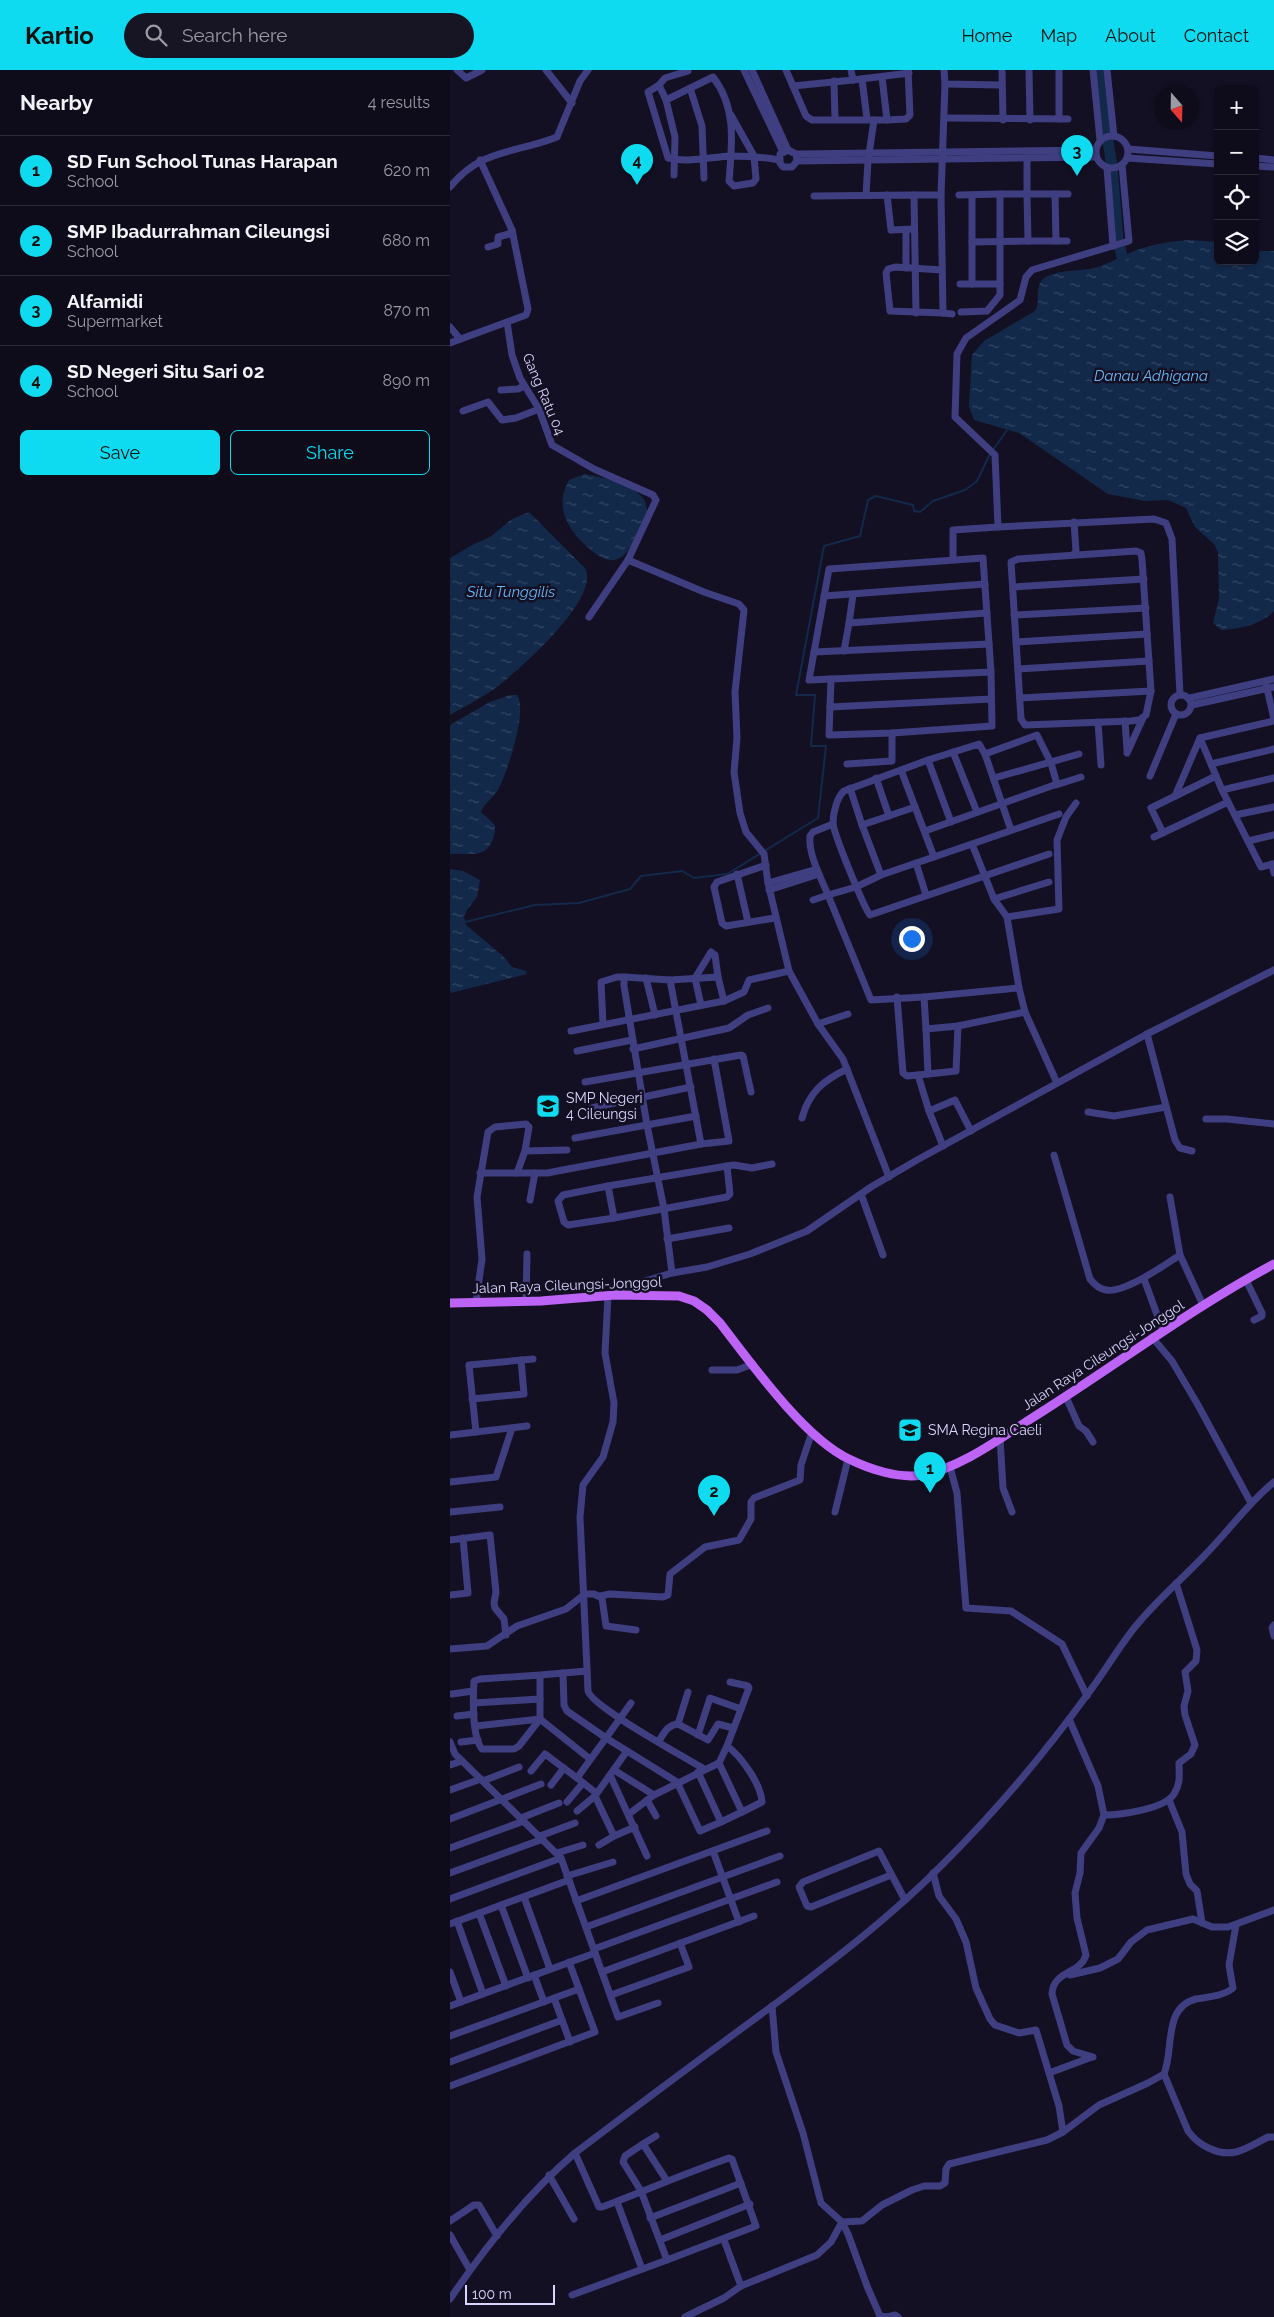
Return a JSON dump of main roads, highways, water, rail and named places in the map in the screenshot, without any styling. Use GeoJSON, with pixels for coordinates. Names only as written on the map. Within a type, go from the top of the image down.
{"type":"FeatureCollection","features":[{"type":"Feature","properties":{"kind":"main road","name":"Jalan Raya Cileungsi-Jonggol"},"geometry":{"type":"LineString","coordinates":[[450,1303],[526,1301],[611,1295],[679,1296],[694,1301],[707,1310],[720,1323],[812,1432],[828,1446],[848,1459],[891,1473],[914,1476],[950,1466],[1000,1438],[1066,1397],[1152,1337],[1274,1264]]}},
{"type":"Feature","properties":{"kind":"water","name":"Danau Adhigana"},"geometry":{"type":"Polygon","coordinates":[[[1190,240],[1214,242],[1214,265],[1259,265],[1259,251],[1274,251],[1274,611],[1263,620],[1242,627],[1221,630],[1213,623],[1219,599],[1218,552],[1214,544],[1195,527],[1186,508],[1168,500],[1145,501],[1108,494],[1019,433],[974,420],[969,407],[972,355],[984,341],[1035,311],[1038,304],[1040,283],[1043,279],[1060,272],[1095,268],[1132,252],[1170,242],[1190,240]]]}},
{"type":"Feature","properties":{"kind":"water"},"geometry":{"type":"Polygon","coordinates":[[[585,474],[623,484],[636,492],[646,503],[647,511],[643,523],[632,544],[623,556],[618,559],[606,559],[591,550],[576,536],[565,518],[563,499],[569,480],[585,474]]]}},
{"type":"Feature","properties":{"kind":"water","name":"Situ Tunggilis"},"geometry":{"type":"Polygon","coordinates":[[[529,512],[585,568],[587,581],[581,597],[554,634],[537,652],[493,690],[450,715],[450,558],[490,537],[512,519],[529,512]]]}},
{"type":"Feature","properties":{"kind":"water"},"geometry":{"type":"Polygon","coordinates":[[[510,695],[517,695],[520,703],[515,742],[498,790],[481,812],[495,825],[494,837],[489,847],[480,853],[450,854],[450,725],[490,702],[510,695]]]}},
{"type":"Feature","properties":{"kind":"water"},"geometry":{"type":"Polygon","coordinates":[[[450,869],[463,871],[480,880],[477,897],[464,917],[466,925],[502,955],[512,967],[526,971],[527,974],[450,993],[450,869]]]}},
{"type":"Feature","properties":{"kind":"waterway"},"geometry":{"type":"LineString","coordinates":[[1101,70],[1118,239],[1122,256]]}},
{"type":"Feature","properties":{"kind":"waterway"},"geometry":{"type":"LineString","coordinates":[[993,450],[1007,430]]}},
{"type":"Feature","properties":{"kind":"waterway"},"geometry":{"type":"LineString","coordinates":[[465,922],[535,905],[579,903],[630,889],[641,876],[682,871],[694,878],[727,874],[818,818],[826,746],[811,746],[815,695],[796,695],[824,546],[860,536],[868,500],[876,496],[913,505],[914,511],[920,512],[933,501],[965,490],[977,481],[990,454]]}},
{"type":"Feature","properties":{"kind":"place","name":"Alfamidi"},"geometry":{"type":"Point","coordinates":[1077,176]}},
{"type":"Feature","properties":{"kind":"place","name":"SD Negeri Situ Sari 02"},"geometry":{"type":"Point","coordinates":[637,185]}},
{"type":"Feature","properties":{"kind":"place","name":"SMP Negeri 4 Cileungsi"},"geometry":{"type":"Point","coordinates":[548,1106]}},
{"type":"Feature","properties":{"kind":"place","name":"SMA Regina Caeli"},"geometry":{"type":"Point","coordinates":[910,1430]}},
{"type":"Feature","properties":{"kind":"place","name":"SD Fun School Tunas Harapan"},"geometry":{"type":"Point","coordinates":[930,1493]}},
{"type":"Feature","properties":{"kind":"place","name":"SMP Ibadurrahman Cileungsi"},"geometry":{"type":"Point","coordinates":[714,1516]}}]}
